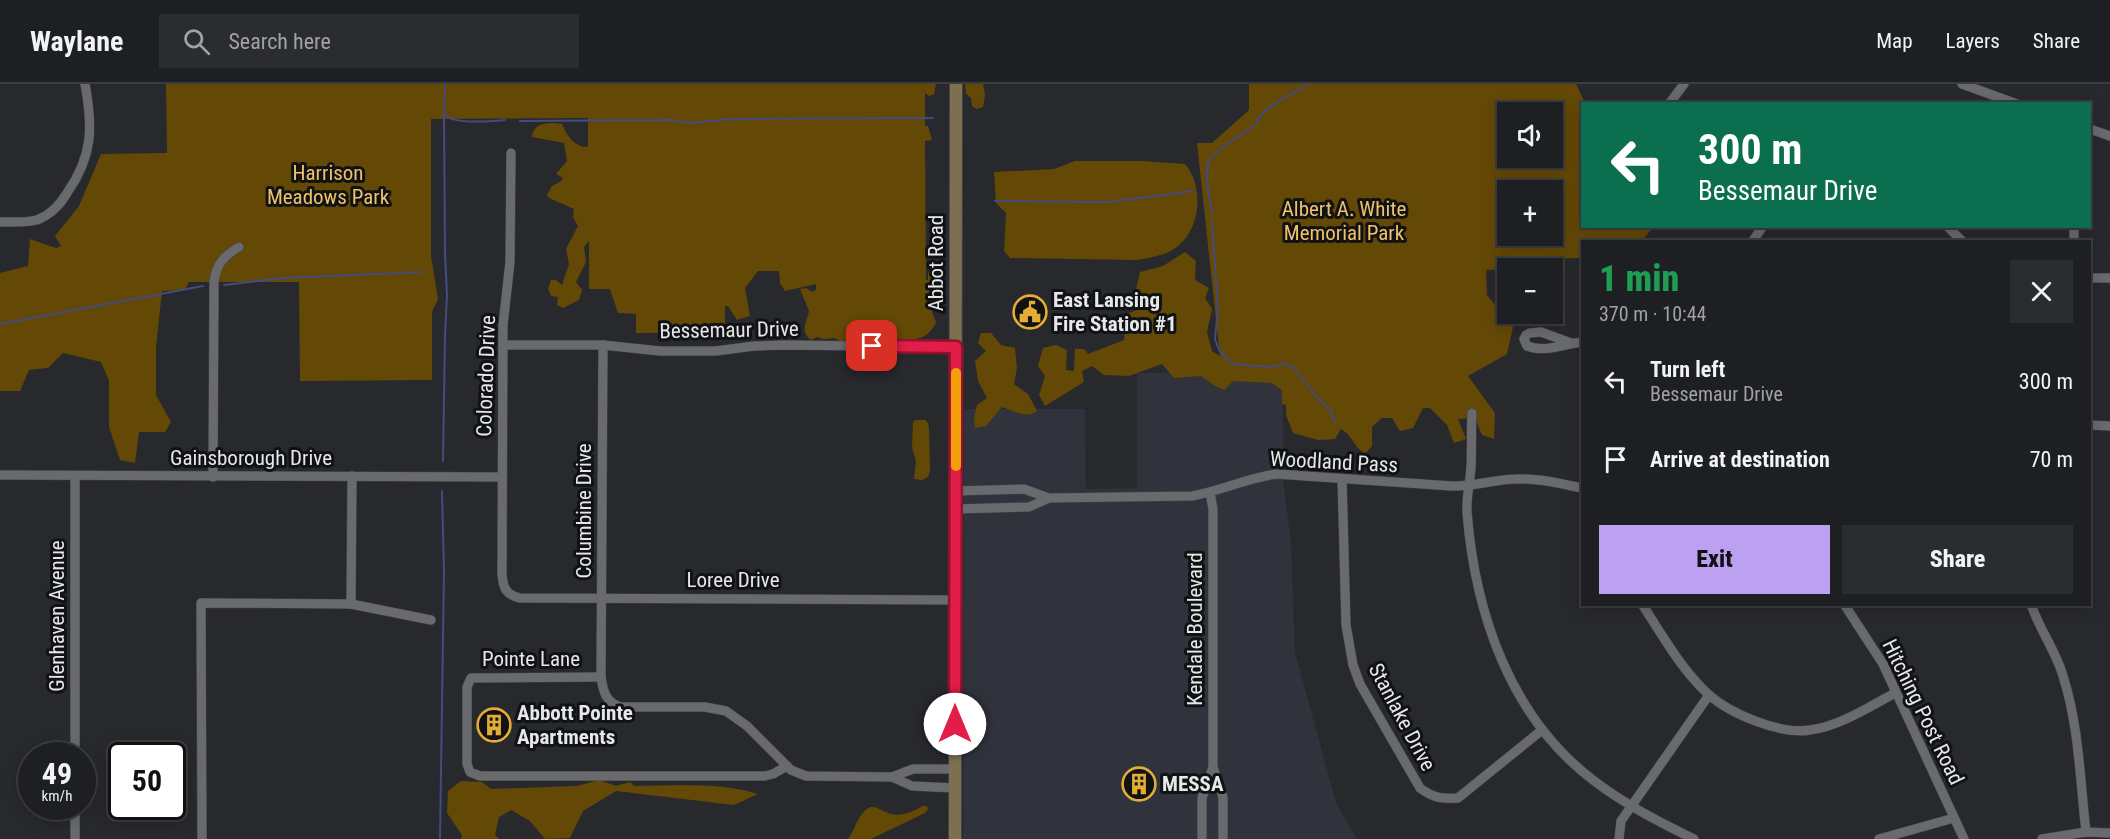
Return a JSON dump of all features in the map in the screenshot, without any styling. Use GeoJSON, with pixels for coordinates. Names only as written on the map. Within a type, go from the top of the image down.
{"type":"FeatureCollection","features":[{"type":"Feature","properties":{"kind":"main road","name":"Abbot Road"},"geometry":{"type":"LineString","coordinates":[[955,839],[956,84]]}},
{"type":"Feature","properties":{"kind":"street"},"geometry":{"type":"LineString","coordinates":[[0,222],[27,222],[48,214],[61,203],[76,181],[85,163],[90,144],[90,114],[85,84]]}},
{"type":"Feature","properties":{"kind":"street"},"geometry":{"type":"LineString","coordinates":[[1670,102],[1684,84]]}},
{"type":"Feature","properties":{"kind":"street"},"geometry":{"type":"LineString","coordinates":[[1962,84],[1987,88],[2013,102]]}},
{"type":"Feature","properties":{"kind":"street"},"geometry":{"type":"LineString","coordinates":[[2091,129],[2110,136]]}},
{"type":"Feature","properties":{"kind":"street","name":"Colorado Drive"},"geometry":{"type":"LineString","coordinates":[[511,153],[510,261],[503,325],[502,477],[503,585],[512,596]]}},
{"type":"Feature","properties":{"kind":"street"},"geometry":{"type":"LineString","coordinates":[[1949,228],[1961,240]]}},
{"type":"Feature","properties":{"kind":"street"},"geometry":{"type":"LineString","coordinates":[[213,477],[214,281],[216,267],[225,255],[239,247]]}},
{"type":"Feature","properties":{"kind":"street"},"geometry":{"type":"LineString","coordinates":[[2091,278],[2110,278]]}},
{"type":"Feature","properties":{"kind":"street"},"geometry":{"type":"LineString","coordinates":[[1571,343],[1581,342]]}},
{"type":"Feature","properties":{"kind":"street","name":"Bessemaur Drive"},"geometry":{"type":"LineString","coordinates":[[503,345],[603,345],[660,351],[716,351],[784,345],[956,347]]}},
{"type":"Feature","properties":{"kind":"street","name":"Columbine Drive"},"geometry":{"type":"LineString","coordinates":[[601,677],[603,345]]}},
{"type":"Feature","properties":{"kind":"street"},"geometry":{"type":"LineString","coordinates":[[1472,413],[1467,510],[1480,595],[1485,615],[1507,673],[1542,730],[1591,778],[1631,806],[1694,839]]}},
{"type":"Feature","properties":{"kind":"street"},"geometry":{"type":"LineString","coordinates":[[2091,425],[2110,426]]}},
{"type":"Feature","properties":{"kind":"street","name":"Woodland Pass"},"geometry":{"type":"LineString","coordinates":[[956,491],[1024,489],[1049,498],[1192,496],[1276,474],[1469,486],[1504,480],[1538,479],[1581,488]]}},
{"type":"Feature","properties":{"kind":"street","name":"Gainsborough Drive"},"geometry":{"type":"LineString","coordinates":[[0,475],[502,477]]}},
{"type":"Feature","properties":{"kind":"street","name":"Glenhaven Avenue"},"geometry":{"type":"LineString","coordinates":[[75,476],[75,742]]}},
{"type":"Feature","properties":{"kind":"street"},"geometry":{"type":"LineString","coordinates":[[351,604],[352,476]]}},
{"type":"Feature","properties":{"kind":"street","name":"Stanlake Drive"},"geometry":{"type":"LineString","coordinates":[[1342,479],[1346,625],[1353,665],[1360,684],[1420,788],[1431,796],[1443,799],[1458,798],[1542,730]]}},
{"type":"Feature","properties":{"kind":"street","name":"Kendale Boulevard"},"geometry":{"type":"LineString","coordinates":[[1210,492],[1213,509],[1213,767],[1223,797],[1222,839]]}},
{"type":"Feature","properties":{"kind":"street","name":"Woodland Pass"},"geometry":{"type":"LineString","coordinates":[[956,509],[1029,507],[1049,498]]}},
{"type":"Feature","properties":{"kind":"street","name":"Loree Drive"},"geometry":{"type":"LineString","coordinates":[[512,596],[520,598],[955,600]]}},
{"type":"Feature","properties":{"kind":"street"},"geometry":{"type":"LineString","coordinates":[[202,839],[201,603],[351,604],[430,620]]}},
{"type":"Feature","properties":{"kind":"street"},"geometry":{"type":"LineString","coordinates":[[1643,606],[1683,665],[1709,694],[1756,721],[1786,730],[1798,731],[1828,726],[1895,693]]}},
{"type":"Feature","properties":{"kind":"street","name":"Hitching Post Road"},"geometry":{"type":"LineString","coordinates":[[1845,606],[1877,655],[1964,839]]}},
{"type":"Feature","properties":{"kind":"street"},"geometry":{"type":"LineString","coordinates":[[2032,606],[2062,673],[2071,703],[2086,832]]}},
{"type":"Feature","properties":{"kind":"street","name":"Pointe Lane"},"geometry":{"type":"LineString","coordinates":[[787,766],[765,776],[480,776],[470,772],[467,764],[467,687],[471,678],[601,677],[604,693],[613,705],[621,707],[705,707],[726,711],[743,722],[787,766],[806,776],[892,777]]}},
{"type":"Feature","properties":{"kind":"street"},"geometry":{"type":"LineString","coordinates":[[1619,839],[1621,821],[1709,694]]}},
{"type":"Feature","properties":{"kind":"street","name":"Kendale Boulevard"},"geometry":{"type":"LineString","coordinates":[[1202,839],[1202,798],[1213,767]]}},
{"type":"Feature","properties":{"kind":"street"},"geometry":{"type":"LineString","coordinates":[[892,777],[913,769],[955,769]]}},
{"type":"Feature","properties":{"kind":"street"},"geometry":{"type":"LineString","coordinates":[[892,777],[912,786],[955,788]]}},
{"type":"Feature","properties":{"kind":"street"},"geometry":{"type":"LineString","coordinates":[[1879,839],[1954,818]]}},
{"type":"Feature","properties":{"kind":"street"},"geometry":{"type":"LineString","coordinates":[[75,820],[75,839]]}},
{"type":"Feature","properties":{"kind":"street"},"geometry":{"type":"LineString","coordinates":[[2042,839],[2086,832],[2110,833]]}},
{"type":"Feature","properties":{"kind":"shaded area"},"geometry":{"type":"Polygon","coordinates":[[[1283,372],[1283,480],[1291,542],[1295,652],[1336,803],[1357,839],[963,839],[964,409],[1085,409],[1086,489],[1137,488],[1137,373],[1283,372]]]}},
{"type":"Feature","properties":{"kind":"green space","name":"Harrison Meadows Park"},"geometry":{"type":"Polygon","coordinates":[[[166,84],[936,84],[934,94],[929,96],[925,93],[925,126],[928,126],[932,140],[925,141],[926,280],[928,280],[928,273],[931,269],[935,272],[935,289],[928,302],[936,322],[925,336],[908,340],[895,339],[890,343],[879,343],[867,337],[852,342],[817,337],[811,340],[805,333],[809,311],[800,289],[806,288],[812,292],[816,290],[816,284],[785,291],[780,283],[779,271],[758,271],[745,288],[750,316],[737,320],[728,306],[725,306],[725,332],[636,333],[636,314],[618,313],[610,289],[589,289],[589,241],[584,247],[586,262],[576,282],[582,290],[579,300],[563,308],[557,305],[558,297],[551,296],[548,289],[551,280],[556,280],[562,285],[569,264],[566,249],[578,226],[573,217],[574,209],[547,195],[552,186],[563,178],[556,174],[567,161],[564,143],[532,137],[535,128],[543,124],[562,124],[572,140],[583,147],[588,147],[588,118],[431,119],[431,256],[438,299],[432,312],[432,380],[300,381],[299,282],[189,282],[185,290],[162,291],[156,347],[156,395],[171,422],[165,432],[139,432],[135,463],[120,460],[109,427],[109,381],[101,362],[63,353],[48,368],[29,370],[20,391],[0,391],[0,273],[28,266],[30,239],[56,248],[61,246],[55,236],[79,206],[101,154],[167,153],[166,84]]]}},
{"type":"Feature","properties":{"kind":"green space"},"geometry":{"type":"Polygon","coordinates":[[[965,84],[983,84],[985,95],[983,107],[977,109],[972,106],[971,98],[966,94],[965,84]]]}},
{"type":"Feature","properties":{"kind":"green space","name":"Albert A. White Memorial Park"},"geometry":{"type":"Polygon","coordinates":[[[1249,84],[1576,84],[1585,102],[1581,102],[1581,228],[1652,228],[1643,240],[1581,240],[1581,258],[1497,258],[1497,270],[1486,270],[1487,295],[1497,307],[1497,324],[1511,324],[1513,327],[1507,354],[1468,376],[1495,413],[1494,439],[1482,435],[1475,418],[1458,419],[1466,439],[1454,443],[1447,425],[1430,408],[1423,408],[1413,428],[1400,431],[1392,418],[1382,418],[1372,427],[1372,446],[1365,454],[1341,429],[1335,439],[1318,440],[1293,433],[1286,415],[1286,405],[1282,404],[1282,390],[1272,383],[1233,381],[1224,390],[1201,376],[1174,378],[1162,364],[1129,376],[1104,375],[1092,366],[1082,371],[1084,382],[1045,406],[1039,395],[1045,376],[1038,366],[1043,348],[1056,345],[1067,350],[1066,370],[1074,371],[1075,349],[1084,349],[1088,354],[1124,340],[1126,314],[1137,310],[1136,289],[1140,272],[1163,266],[1185,252],[1196,261],[1195,280],[1209,288],[1205,298],[1212,309],[1207,332],[1212,351],[1220,356],[1197,143],[1212,143],[1249,110],[1249,84]]]}},
{"type":"Feature","properties":{"kind":"green space"},"geometry":{"type":"Polygon","coordinates":[[[1075,161],[1143,161],[1185,164],[1195,183],[1197,195],[1195,218],[1186,238],[1169,252],[1137,260],[1010,258],[1004,251],[1006,213],[996,203],[994,172],[1054,169],[1075,161]]]}},
{"type":"Feature","properties":{"kind":"green space"},"geometry":{"type":"Polygon","coordinates":[[[981,333],[991,333],[1001,345],[1015,348],[1017,368],[1014,384],[1028,394],[1037,411],[1024,414],[1002,407],[986,426],[975,428],[974,418],[977,405],[987,398],[978,381],[975,361],[986,351],[978,343],[981,333]]]}},
{"type":"Feature","properties":{"kind":"green space"},"geometry":{"type":"Polygon","coordinates":[[[925,420],[929,428],[930,470],[928,477],[922,480],[914,479],[916,461],[912,447],[913,422],[925,420]]]}},
{"type":"Feature","properties":{"kind":"green space"},"geometry":{"type":"Polygon","coordinates":[[[599,780],[616,786],[630,782],[634,786],[712,786],[758,794],[734,805],[616,791],[583,811],[570,838],[545,839],[530,821],[511,810],[499,817],[495,835],[499,839],[461,839],[462,835],[447,813],[448,791],[461,781],[482,782],[491,789],[577,786],[599,780]]]}},
{"type":"Feature","properties":{"kind":"green space"},"geometry":{"type":"Polygon","coordinates":[[[927,806],[928,809],[925,813],[871,839],[848,839],[860,817],[869,808],[873,807],[899,815],[927,806]]]}},
{"type":"Feature","properties":{"kind":"waterway"},"geometry":{"type":"LineString","coordinates":[[445,84],[444,115],[456,120],[473,122],[505,120]]}},
{"type":"Feature","properties":{"kind":"waterway"},"geometry":{"type":"LineString","coordinates":[[1256,123],[1265,111],[1308,84]]}},
{"type":"Feature","properties":{"kind":"waterway"},"geometry":{"type":"LineString","coordinates":[[443,461],[447,295],[444,115]]}},
{"type":"Feature","properties":{"kind":"waterway"},"geometry":{"type":"LineString","coordinates":[[520,121],[670,120],[692,123],[731,119],[933,118]]}},
{"type":"Feature","properties":{"kind":"waterway"},"geometry":{"type":"LineString","coordinates":[[1212,213],[1207,179],[1209,161],[1223,147],[1254,125]]}},
{"type":"Feature","properties":{"kind":"waterway"},"geometry":{"type":"LineString","coordinates":[[995,201],[1107,202],[1193,191]]}},
{"type":"Feature","properties":{"kind":"waterway"},"geometry":{"type":"LineString","coordinates":[[1212,221],[1218,308],[1215,339],[1219,350],[1231,363],[1271,367],[1283,364],[1292,366],[1320,401],[1330,409],[1335,423]]}},
{"type":"Feature","properties":{"kind":"waterway"},"geometry":{"type":"LineString","coordinates":[[224,285],[282,278],[422,272]]}},
{"type":"Feature","properties":{"kind":"waterway"},"geometry":{"type":"LineString","coordinates":[[0,324],[203,286]]}},
{"type":"Feature","properties":{"kind":"waterway"},"geometry":{"type":"LineString","coordinates":[[440,839],[444,571],[442,491]]}},
{"type":"Feature","properties":{"kind":"slow traffic"},"geometry":{"type":"LineString","coordinates":[[956,373],[956,466]]}},
{"type":"Feature","properties":{"kind":"place","name":"East Lansing Fire Station #1"},"geometry":{"type":"Point","coordinates":[1030,312]}},
{"type":"Feature","properties":{"kind":"place","name":"Abbott Pointe Apartments"},"geometry":{"type":"Point","coordinates":[494,725]}},
{"type":"Feature","properties":{"kind":"place","name":"MESSA"},"geometry":{"type":"Point","coordinates":[1139,784]}},
{"type":"Feature","properties":{"kind":"route"},"geometry":{"type":"LineString","coordinates":[[872,346],[956,347],[955,724]]}}]}
